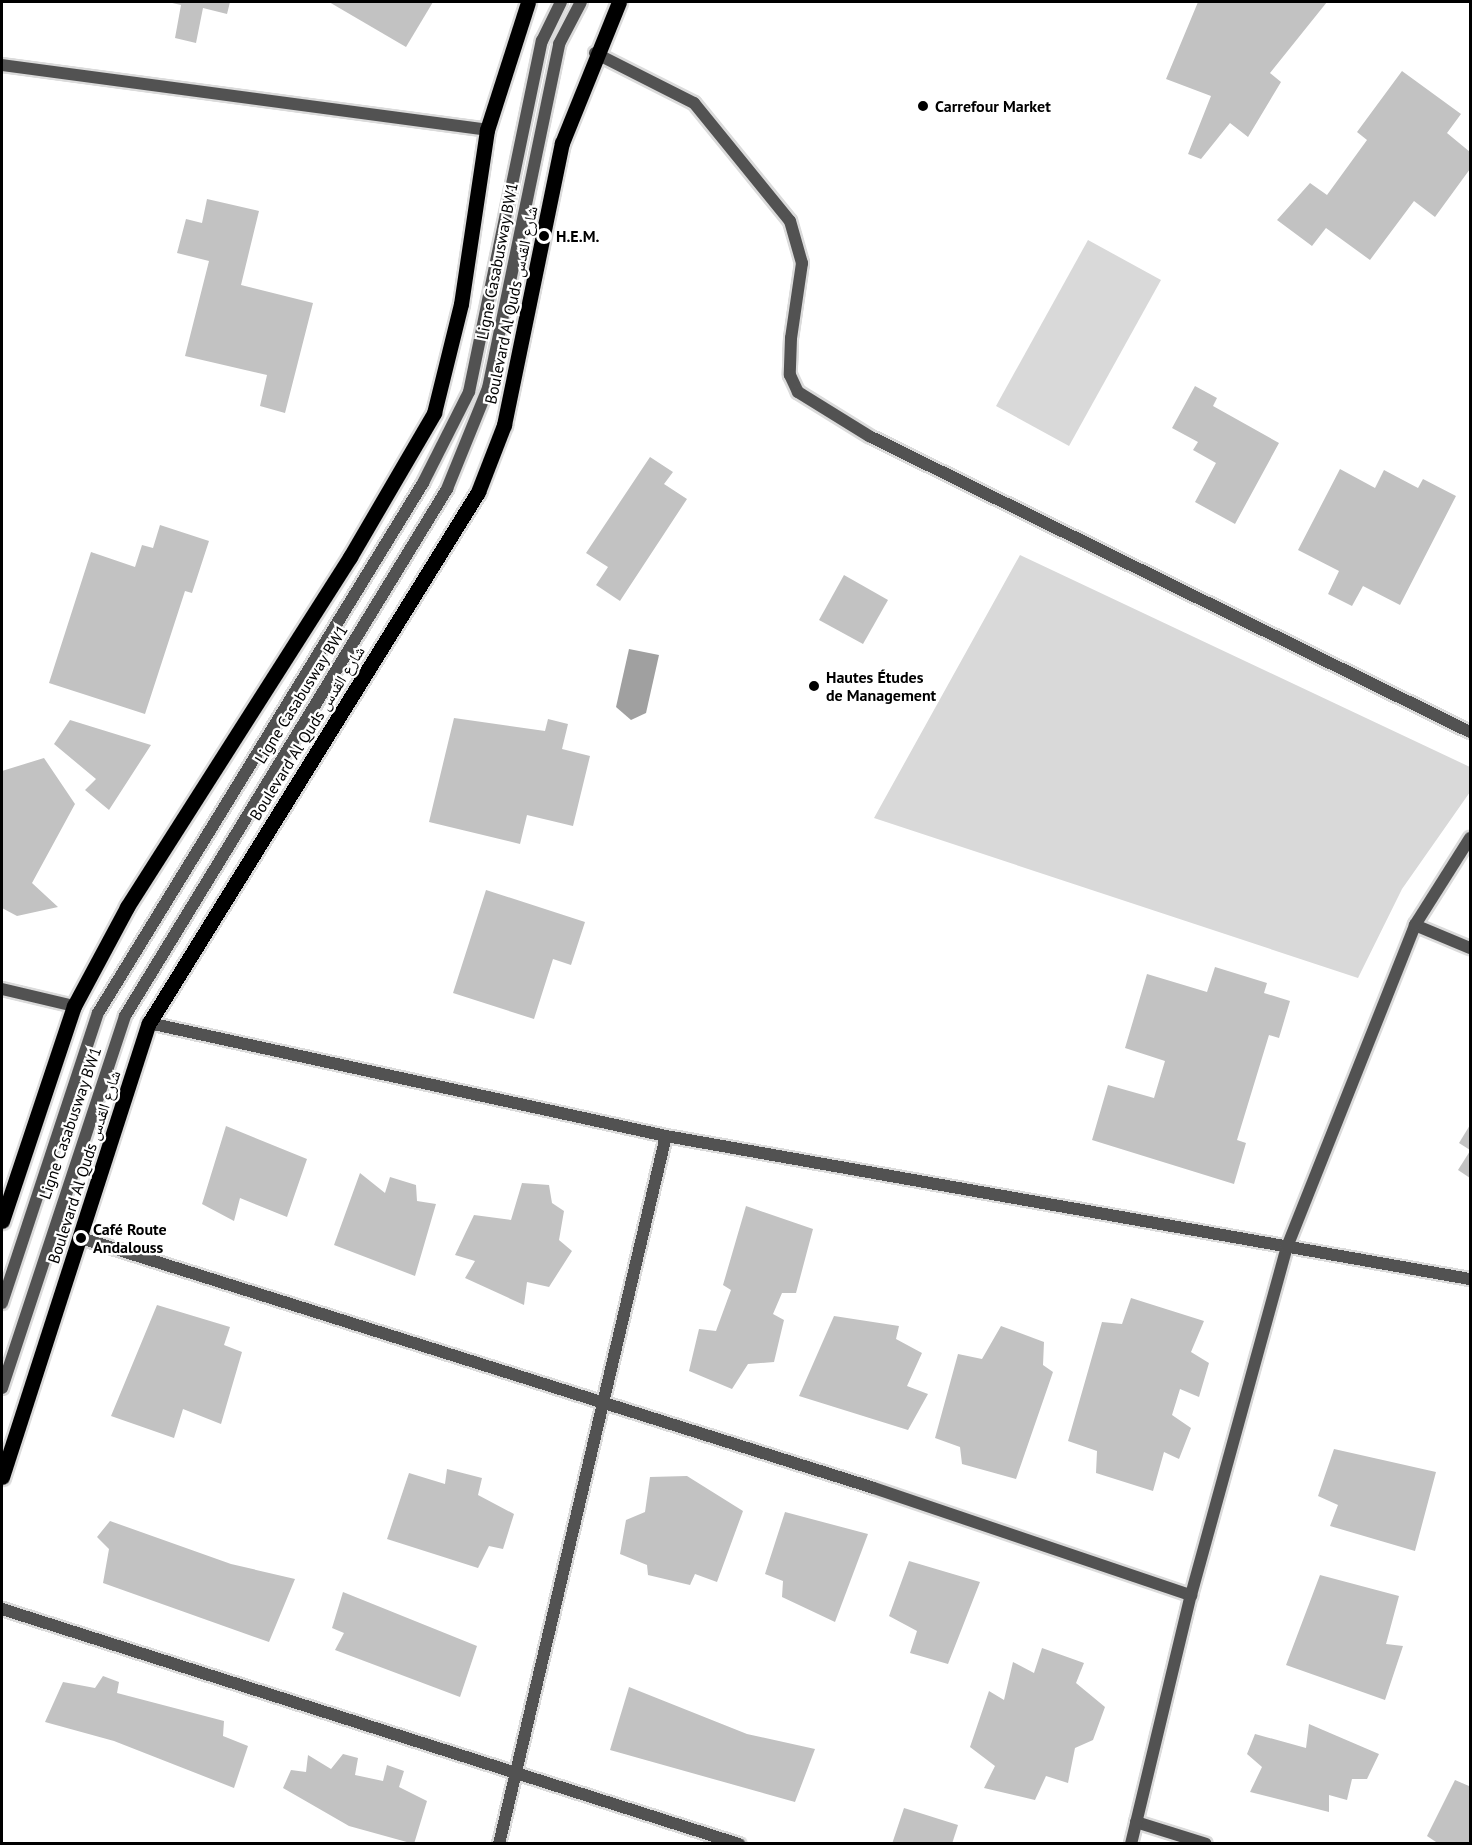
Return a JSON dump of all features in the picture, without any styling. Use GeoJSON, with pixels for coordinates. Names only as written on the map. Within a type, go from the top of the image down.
{"type":"FeatureCollection","features":[{"type":"Feature","properties":{"kind":"main road"},"geometry":{"type":"LineString","coordinates":[[2,1221],[74,1006],[128,907],[350,557],[434,413],[459,314],[487,130],[528,2]]}},
{"type":"Feature","properties":{"kind":"main road","name":"Boulevard Al Quds شارع القدس"},"geometry":{"type":"LineString","coordinates":[[2,1478],[149,1023],[478,492],[504,425],[562,143],[595,53],[619,2]]}},
{"type":"Feature","properties":{"kind":"street","name":"Ligne Casabusway BW1"},"geometry":{"type":"LineString","coordinates":[[2,1303],[98,1013],[423,483],[469,392],[542,42],[561,2]]}},
{"type":"Feature","properties":{"kind":"street","name":"Ligne Casabusway BW1"},"geometry":{"type":"LineString","coordinates":[[2,1388],[125,1016],[455,469],[488,388],[559,44],[581,2]]}},
{"type":"Feature","properties":{"kind":"street"},"geometry":{"type":"LineString","coordinates":[[595,53],[694,103],[790,221],[802,262],[791,338],[790,375],[798,392],[869,436],[1470,732]]}},
{"type":"Feature","properties":{"kind":"street"},"geometry":{"type":"LineString","coordinates":[[2,65],[487,130]]}},
{"type":"Feature","properties":{"kind":"street"},"geometry":{"type":"LineString","coordinates":[[1131,1844],[1191,1595],[1287,1248],[1415,925],[1470,838]]}},
{"type":"Feature","properties":{"kind":"street"},"geometry":{"type":"LineString","coordinates":[[1415,925],[1470,948]]}},
{"type":"Feature","properties":{"kind":"street"},"geometry":{"type":"LineString","coordinates":[[2,988],[74,1006]]}},
{"type":"Feature","properties":{"kind":"street"},"geometry":{"type":"LineString","coordinates":[[149,1023],[666,1136],[1470,1279]]}},
{"type":"Feature","properties":{"kind":"street"},"geometry":{"type":"LineString","coordinates":[[499,1844],[666,1136]]}},
{"type":"Feature","properties":{"kind":"street"},"geometry":{"type":"LineString","coordinates":[[81,1238],[1191,1595]]}},
{"type":"Feature","properties":{"kind":"street"},"geometry":{"type":"LineString","coordinates":[[2,1609],[517,1769],[739,1844]]}},
{"type":"Feature","properties":{"kind":"street"},"geometry":{"type":"LineString","coordinates":[[1136,1822],[1206,1844]]}},
{"type":"Feature","properties":{"kind":"shaded area"},"geometry":{"type":"Polygon","coordinates":[[[1088,240],[1161,280],[1069,446],[996,406],[1088,240]]]}},
{"type":"Feature","properties":{"kind":"shaded area"},"geometry":{"type":"Polygon","coordinates":[[[1020,555],[1470,767],[1470,792],[1402,889],[1358,978],[874,818],[1020,555]]]}},
{"type":"Feature","properties":{"kind":"shaded area"},"geometry":{"type":"Polygon","coordinates":[[[629,649],[659,655],[646,713],[631,720],[616,707],[629,649]]]}},
{"type":"Feature","properties":{"kind":"building"},"geometry":{"type":"Polygon","coordinates":[[[168,2],[230,2],[227,14],[203,8],[196,43],[175,38],[181,5],[168,2]]]}},
{"type":"Feature","properties":{"kind":"building"},"geometry":{"type":"Polygon","coordinates":[[[329,2],[433,2],[406,47],[329,2]]]}},
{"type":"Feature","properties":{"kind":"building"},"geometry":{"type":"Polygon","coordinates":[[[1198,2],[1327,2],[1270,73],[1281,82],[1248,137],[1230,123],[1201,159],[1188,154],[1211,96],[1166,79],[1198,2]]]}},
{"type":"Feature","properties":{"kind":"building"},"geometry":{"type":"Polygon","coordinates":[[[1402,71],[1461,114],[1447,133],[1470,152],[1470,169],[1435,217],[1414,201],[1370,260],[1326,228],[1312,246],[1277,220],[1310,183],[1327,195],[1367,140],[1357,132],[1402,71]]]}},
{"type":"Feature","properties":{"kind":"building"},"geometry":{"type":"Polygon","coordinates":[[[207,199],[259,211],[241,285],[313,303],[285,413],[260,406],[267,375],[185,356],[209,261],[177,253],[186,219],[202,223],[207,199]]]}},
{"type":"Feature","properties":{"kind":"building"},"geometry":{"type":"Polygon","coordinates":[[[1195,386],[1217,398],[1213,406],[1279,443],[1235,524],[1195,502],[1216,463],[1193,450],[1198,442],[1172,428],[1195,386]]]}},
{"type":"Feature","properties":{"kind":"building"},"geometry":{"type":"Polygon","coordinates":[[[650,457],[673,472],[664,484],[687,499],[620,601],[596,585],[608,567],[586,553],[650,457]]]}},
{"type":"Feature","properties":{"kind":"building"},"geometry":{"type":"Polygon","coordinates":[[[1340,469],[1375,488],[1384,470],[1418,488],[1423,479],[1456,496],[1400,605],[1363,586],[1352,606],[1328,594],[1339,571],[1298,550],[1340,469]]]}},
{"type":"Feature","properties":{"kind":"building"},"geometry":{"type":"Polygon","coordinates":[[[160,525],[209,541],[192,593],[185,591],[145,714],[49,683],[91,552],[135,567],[142,545],[153,548],[160,525]]]}},
{"type":"Feature","properties":{"kind":"building"},"geometry":{"type":"Polygon","coordinates":[[[844,575],[888,600],[863,644],[819,620],[844,575]]]}},
{"type":"Feature","properties":{"kind":"building"},"geometry":{"type":"Polygon","coordinates":[[[454,718],[545,731],[548,719],[568,724],[562,749],[590,756],[573,826],[527,815],[520,844],[429,822],[454,718]]]}},
{"type":"Feature","properties":{"kind":"building"},"geometry":{"type":"Polygon","coordinates":[[[70,720],[151,745],[109,810],[85,790],[96,779],[54,744],[70,720]]]}},
{"type":"Feature","properties":{"kind":"building"},"geometry":{"type":"Polygon","coordinates":[[[44,758],[75,804],[32,883],[58,907],[17,916],[2,908],[2,771],[44,758]]]}},
{"type":"Feature","properties":{"kind":"building"},"geometry":{"type":"Polygon","coordinates":[[[486,890],[585,922],[571,965],[553,959],[534,1019],[453,993],[486,890]]]}},
{"type":"Feature","properties":{"kind":"building"},"geometry":{"type":"Polygon","coordinates":[[[1215,967],[1267,983],[1264,993],[1290,1001],[1279,1038],[1269,1035],[1237,1140],[1246,1143],[1234,1184],[1092,1140],[1108,1085],[1154,1098],[1165,1061],[1125,1048],[1147,974],[1207,992],[1215,967]]]}},
{"type":"Feature","properties":{"kind":"building"},"geometry":{"type":"Polygon","coordinates":[[[1470,1125],[1470,1150],[1459,1143],[1470,1125]]]}},
{"type":"Feature","properties":{"kind":"building"},"geometry":{"type":"Polygon","coordinates":[[[226,1126],[307,1159],[287,1217],[240,1198],[234,1221],[202,1204],[226,1126]]]}},
{"type":"Feature","properties":{"kind":"building"},"geometry":{"type":"Polygon","coordinates":[[[1470,1151],[1470,1178],[1458,1170],[1470,1151]]]}},
{"type":"Feature","properties":{"kind":"building"},"geometry":{"type":"Polygon","coordinates":[[[360,1173],[385,1193],[390,1177],[416,1185],[417,1201],[436,1204],[415,1276],[334,1245],[360,1173]]]}},
{"type":"Feature","properties":{"kind":"building"},"geometry":{"type":"Polygon","coordinates":[[[522,1183],[549,1185],[552,1203],[564,1211],[559,1240],[572,1251],[549,1287],[527,1282],[524,1305],[465,1278],[475,1261],[455,1255],[474,1215],[511,1220],[522,1183]]]}},
{"type":"Feature","properties":{"kind":"building"},"geometry":{"type":"Polygon","coordinates":[[[746,1206],[813,1229],[796,1293],[782,1293],[773,1314],[784,1320],[774,1362],[748,1364],[732,1389],[689,1371],[699,1329],[716,1331],[731,1290],[723,1285],[746,1206]]]}},
{"type":"Feature","properties":{"kind":"building"},"geometry":{"type":"Polygon","coordinates":[[[1131,1298],[1204,1321],[1191,1352],[1209,1363],[1199,1397],[1180,1389],[1172,1415],[1191,1428],[1179,1459],[1164,1452],[1153,1491],[1096,1473],[1097,1451],[1068,1441],[1102,1322],[1122,1324],[1131,1298]]]}},
{"type":"Feature","properties":{"kind":"building"},"geometry":{"type":"Polygon","coordinates":[[[157,1305],[230,1327],[224,1345],[242,1352],[221,1424],[183,1409],[174,1438],[111,1416],[157,1305]]]}},
{"type":"Feature","properties":{"kind":"building"},"geometry":{"type":"Polygon","coordinates":[[[834,1316],[899,1326],[896,1339],[922,1353],[907,1386],[928,1394],[908,1430],[799,1396],[834,1316]]]}},
{"type":"Feature","properties":{"kind":"building"},"geometry":{"type":"Polygon","coordinates":[[[1001,1326],[1044,1342],[1043,1365],[1053,1372],[1016,1479],[962,1464],[960,1447],[935,1438],[958,1354],[982,1359],[1001,1326]]]}},
{"type":"Feature","properties":{"kind":"building"},"geometry":{"type":"Polygon","coordinates":[[[1334,1449],[1436,1472],[1415,1551],[1330,1526],[1338,1505],[1318,1496],[1334,1449]]]}},
{"type":"Feature","properties":{"kind":"building"},"geometry":{"type":"Polygon","coordinates":[[[447,1469],[482,1478],[478,1495],[514,1514],[503,1549],[489,1546],[478,1568],[387,1539],[409,1473],[445,1484],[447,1469]]]}},
{"type":"Feature","properties":{"kind":"building"},"geometry":{"type":"Polygon","coordinates":[[[687,1476],[743,1511],[717,1582],[695,1574],[690,1585],[648,1575],[647,1565],[620,1554],[626,1520],[645,1512],[650,1477],[687,1476]]]}},
{"type":"Feature","properties":{"kind":"building"},"geometry":{"type":"Polygon","coordinates":[[[785,1512],[868,1534],[835,1622],[782,1597],[783,1581],[765,1574],[785,1512]]]}},
{"type":"Feature","properties":{"kind":"building"},"geometry":{"type":"Polygon","coordinates":[[[110,1521],[231,1564],[295,1579],[269,1642],[103,1583],[109,1549],[97,1537],[110,1521]]]}},
{"type":"Feature","properties":{"kind":"building"},"geometry":{"type":"Polygon","coordinates":[[[909,1561],[980,1582],[948,1664],[910,1653],[917,1631],[889,1616],[909,1561]]]}},
{"type":"Feature","properties":{"kind":"building"},"geometry":{"type":"Polygon","coordinates":[[[1320,1575],[1399,1596],[1386,1644],[1403,1646],[1385,1700],[1286,1665],[1320,1575]]]}},
{"type":"Feature","properties":{"kind":"building"},"geometry":{"type":"Polygon","coordinates":[[[343,1592],[477,1646],[460,1697],[335,1650],[344,1633],[332,1628],[343,1592]]]}},
{"type":"Feature","properties":{"kind":"building"},"geometry":{"type":"Polygon","coordinates":[[[1042,1648],[1084,1663],[1076,1683],[1105,1707],[1093,1740],[1075,1748],[1068,1783],[1046,1776],[1035,1800],[984,1788],[995,1766],[970,1747],[989,1691],[1004,1700],[1013,1662],[1034,1673],[1042,1648]]]}},
{"type":"Feature","properties":{"kind":"building"},"geometry":{"type":"Polygon","coordinates":[[[103,1676],[119,1682],[117,1693],[224,1721],[223,1736],[248,1746],[234,1788],[114,1741],[45,1722],[63,1682],[95,1688],[103,1676]]]}},
{"type":"Feature","properties":{"kind":"building"},"geometry":{"type":"Polygon","coordinates":[[[629,1687],[747,1734],[815,1749],[795,1802],[610,1750],[629,1687]]]}},
{"type":"Feature","properties":{"kind":"building"},"geometry":{"type":"Polygon","coordinates":[[[1309,1724],[1379,1754],[1367,1779],[1352,1779],[1347,1800],[1329,1795],[1329,1812],[1250,1792],[1262,1767],[1247,1754],[1255,1734],[1306,1748],[1309,1724]]]}},
{"type":"Feature","properties":{"kind":"building"},"geometry":{"type":"Polygon","coordinates":[[[343,1754],[358,1758],[355,1775],[383,1781],[387,1765],[404,1771],[399,1787],[427,1801],[414,1844],[349,1826],[283,1788],[291,1770],[306,1772],[308,1755],[331,1769],[343,1754]]]}},
{"type":"Feature","properties":{"kind":"building"},"geometry":{"type":"Polygon","coordinates":[[[1455,1780],[1469,1786],[1470,1781],[1470,1844],[1439,1844],[1427,1836],[1455,1780]]]}},
{"type":"Feature","properties":{"kind":"building"},"geometry":{"type":"Polygon","coordinates":[[[904,1808],[958,1825],[952,1844],[892,1844],[904,1808]]]}},
{"type":"Feature","properties":{"kind":"place","name":"Carrefour Market"},"geometry":{"type":"Point","coordinates":[923,106]}},
{"type":"Feature","properties":{"kind":"place","name":"H.E.M."},"geometry":{"type":"Point","coordinates":[544,236]}},
{"type":"Feature","properties":{"kind":"place","name":"Hautes Études de Management"},"geometry":{"type":"Point","coordinates":[814,686]}},
{"type":"Feature","properties":{"kind":"place","name":"Café Route Andalouss"},"geometry":{"type":"Point","coordinates":[81,1238]}}]}
